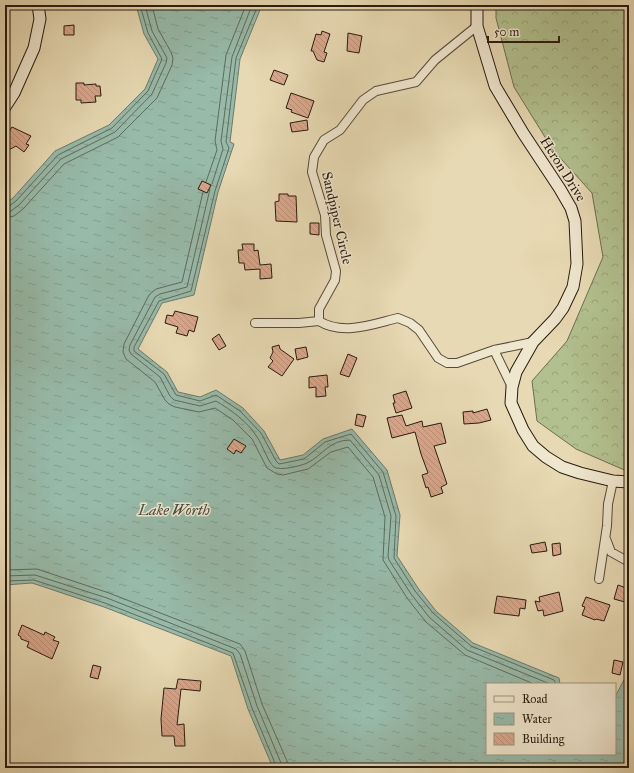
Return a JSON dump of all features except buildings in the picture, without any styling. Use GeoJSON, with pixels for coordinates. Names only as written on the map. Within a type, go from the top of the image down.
{"type":"FeatureCollection","features":[{"type":"Feature","properties":{"kind":"street"},"geometry":{"type":"LineString","coordinates":[[5,107],[14,93],[34,48],[40,19],[38,5]]}},
{"type":"Feature","properties":{"kind":"street","name":"Heron Drive"},"geometry":{"type":"LineString","coordinates":[[478,5],[477,26],[495,86],[523,134],[560,189],[571,208],[575,221],[577,264],[573,288],[563,308],[555,319],[533,342],[516,372],[512,387],[511,403],[523,430],[533,446],[546,457],[562,467],[613,481],[629,482]]}},
{"type":"Feature","properties":{"kind":"street","name":"Sandpiper Circle"},"geometry":{"type":"LineString","coordinates":[[320,321],[319,309],[335,280],[336,271],[326,235],[325,215],[312,172],[314,156],[324,140],[340,130],[363,100],[376,91],[416,82],[435,60],[477,26]]}},
{"type":"Feature","properties":{"kind":"street"},"geometry":{"type":"LineString","coordinates":[[255,323],[299,323],[320,321],[327,326],[340,328],[363,327],[398,318],[419,330],[438,358],[446,363],[457,362],[494,350],[533,342]]}},
{"type":"Feature","properties":{"kind":"street"},"geometry":{"type":"LineString","coordinates":[[494,350],[512,387]]}},
{"type":"Feature","properties":{"kind":"street"},"geometry":{"type":"LineString","coordinates":[[599,579],[607,526],[608,504],[613,481]]}},
{"type":"Feature","properties":{"kind":"street"},"geometry":{"type":"LineString","coordinates":[[605,538],[611,552],[629,562]]}},
{"type":"Feature","properties":{"kind":"green space"},"geometry":{"type":"Polygon","coordinates":[[[496,5],[629,5],[629,472],[576,449],[537,421],[532,381],[567,341],[603,257],[592,193],[553,150],[514,87],[496,18],[496,5]]]}},
{"type":"Feature","properties":{"kind":"water","name":"Lake Worth"},"geometry":{"type":"Polygon","coordinates":[[[136,5],[262,5],[240,59],[230,142],[234,144],[218,192],[194,295],[162,303],[138,349],[167,372],[178,392],[200,397],[216,390],[243,408],[264,431],[280,460],[303,455],[323,439],[352,429],[387,470],[400,515],[397,556],[418,588],[436,611],[473,643],[559,678],[560,683],[486,683],[486,755],[616,755],[616,695],[625,678],[625,710],[629,723],[629,768],[273,768],[248,709],[231,656],[104,607],[32,583],[5,585],[5,204],[13,198],[55,151],[109,125],[145,89],[158,59],[144,34],[136,5]]]}}]}
